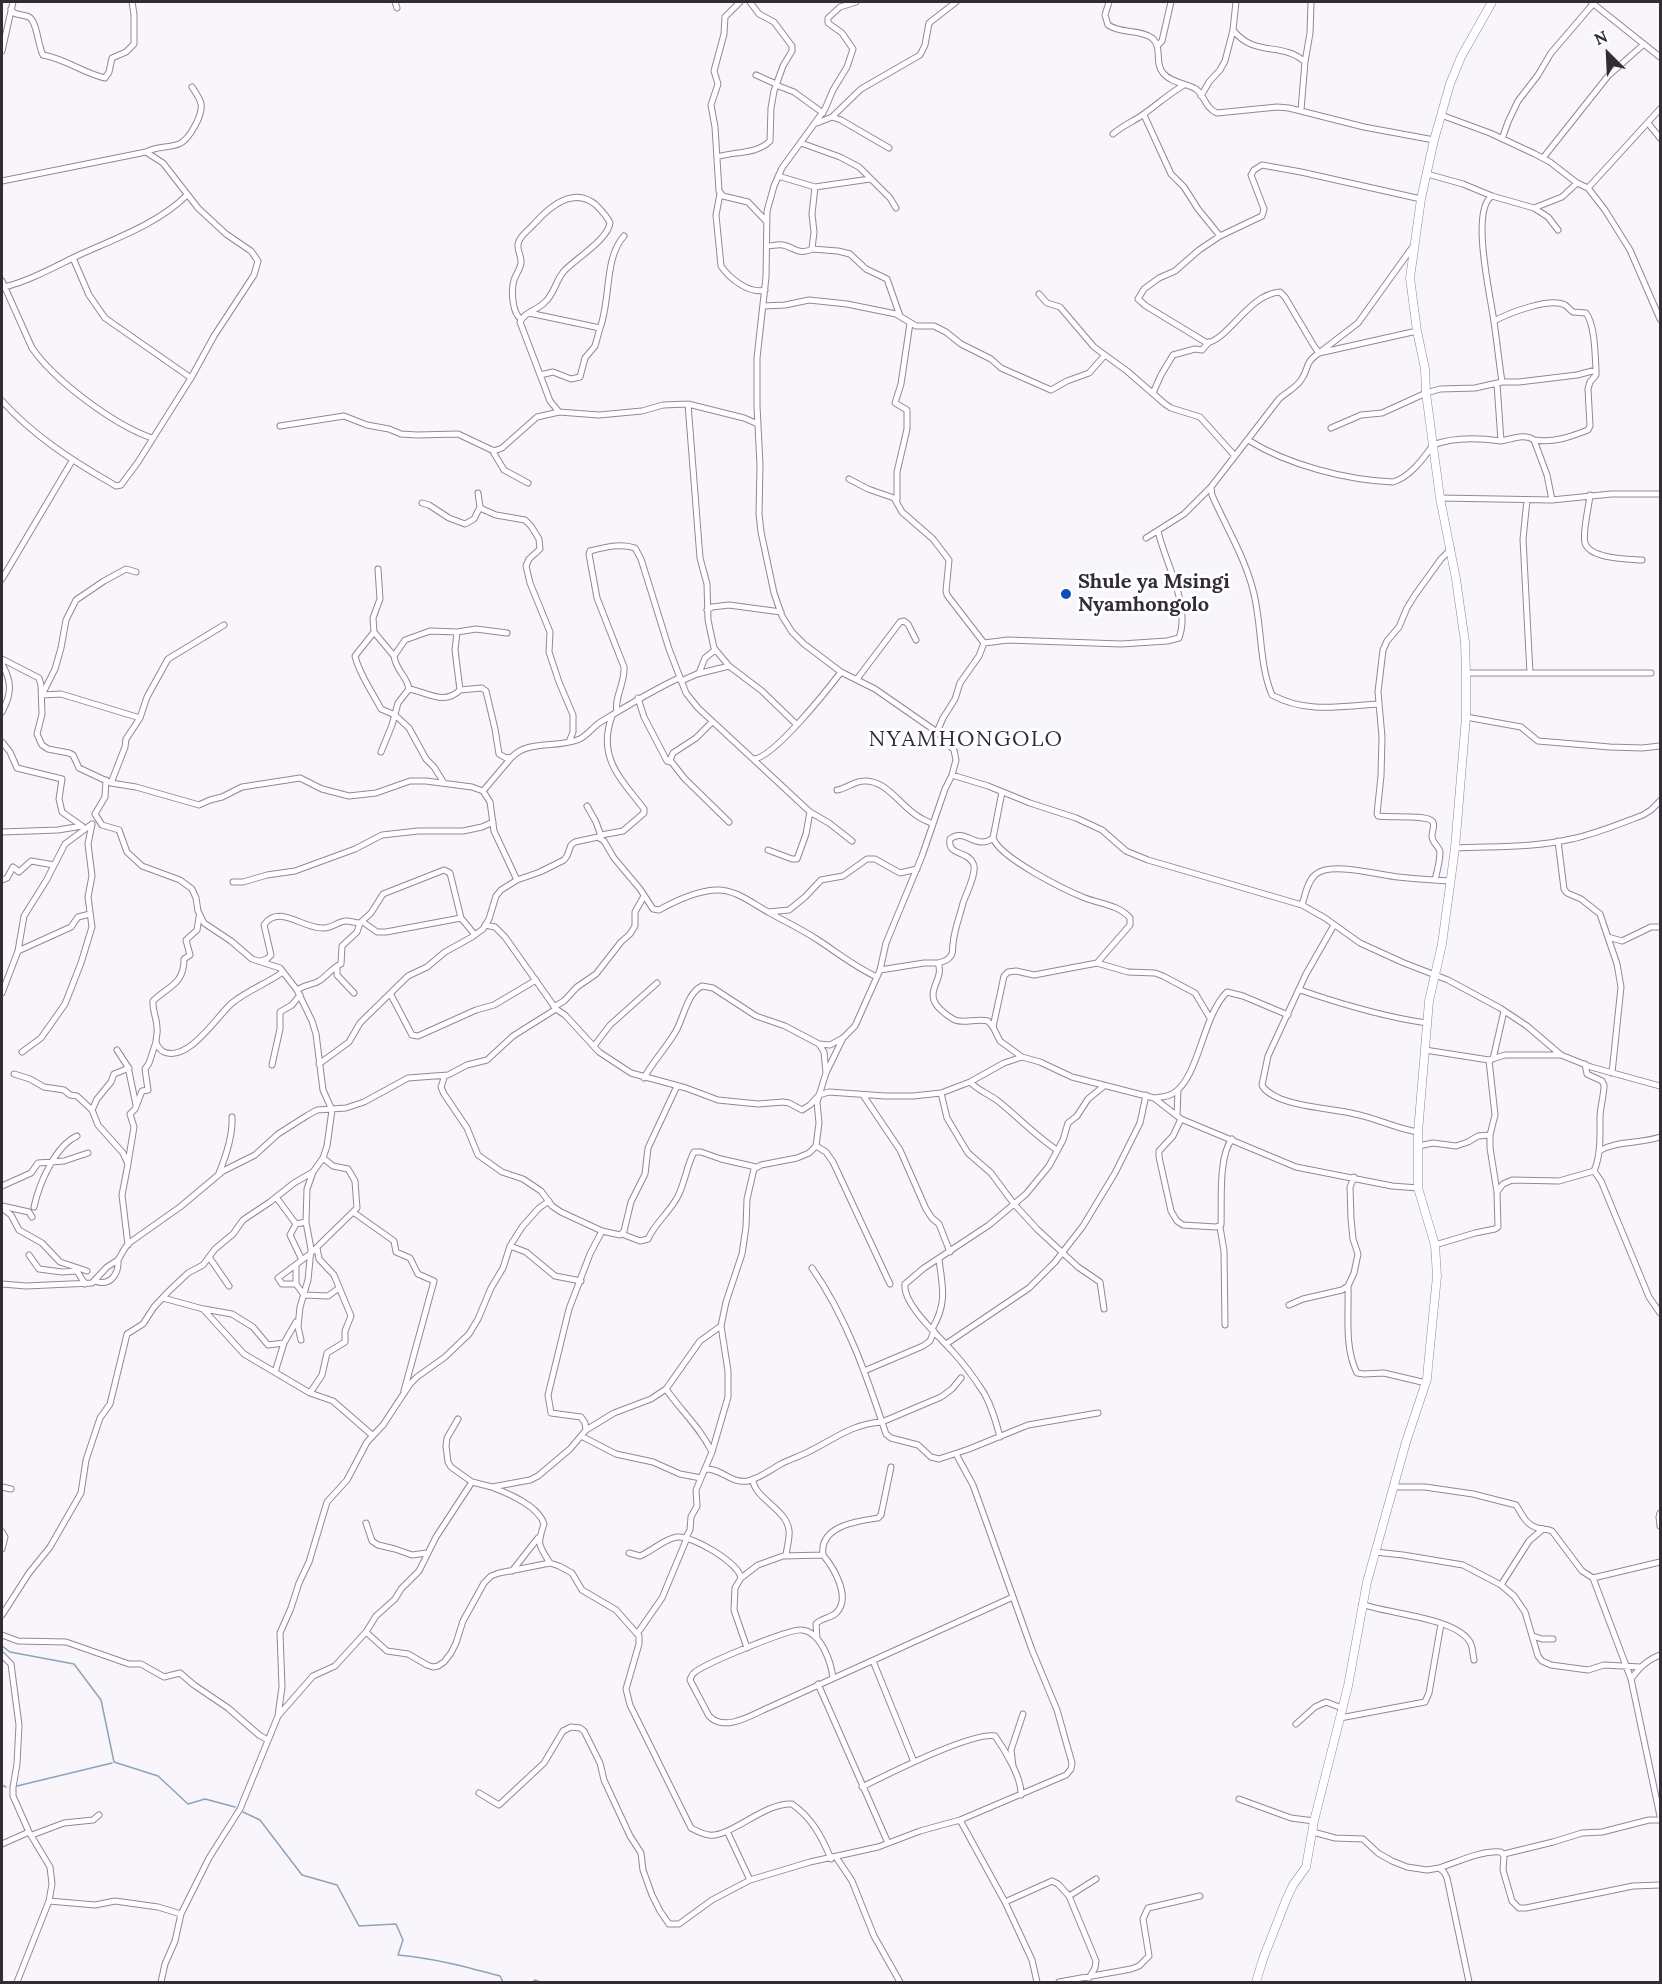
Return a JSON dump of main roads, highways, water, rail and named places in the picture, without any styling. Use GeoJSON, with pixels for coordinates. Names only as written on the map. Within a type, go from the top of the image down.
{"type":"FeatureCollection","features":[{"type":"Feature","properties":{"kind":"main road"},"geometry":{"type":"LineString","coordinates":[[1256,1983],[1286,1900],[1306,1867],[1314,1821],[1352,1668],[1362,1604],[1406,1442],[1425,1383],[1437,1276],[1435,1245],[1418,1188],[1418,1146],[1426,1023],[1445,925],[1455,848],[1466,717],[1466,674],[1465,642],[1451,549],[1440,498],[1425,369],[1410,278],[1421,199],[1434,140],[1450,84],[1461,57],[1492,2]]}},
{"type":"Feature","properties":{"kind":"waterway"},"geometry":{"type":"LineString","coordinates":[[2,1646],[10,1652],[74,1664],[101,1700],[114,1762],[158,1776],[188,1804],[205,1799],[235,1807]]}},
{"type":"Feature","properties":{"kind":"waterway"},"geometry":{"type":"LineString","coordinates":[[17,1786],[112,1763]]}},
{"type":"Feature","properties":{"kind":"waterway"},"geometry":{"type":"LineString","coordinates":[[2,1785],[6,1787]]}},
{"type":"Feature","properties":{"kind":"waterway"},"geometry":{"type":"LineString","coordinates":[[243,1812],[260,1820],[302,1875],[337,1885],[359,1926],[396,1924],[403,1940],[398,1955],[475,1969],[500,1976],[503,1982]]}},
{"type":"Feature","properties":{"kind":"waterway"},"geometry":{"type":"LineString","coordinates":[[532,1982],[535,1980],[540,1982]]}},
{"type":"Feature","properties":{"kind":"place","name":"Shule ya Msingi Nyamhongolo"},"geometry":{"type":"Point","coordinates":[1066,594]}},
{"type":"Feature","properties":{"kind":"district","name":"NYAMHONGOLO"},"geometry":{"type":"Point","coordinates":[966,740]}}]}
